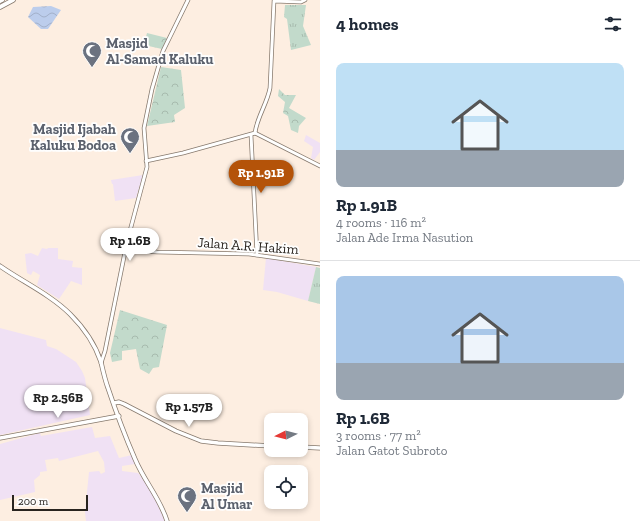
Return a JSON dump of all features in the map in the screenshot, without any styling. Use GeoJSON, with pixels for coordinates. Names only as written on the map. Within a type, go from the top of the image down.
{"type":"FeatureCollection","features":[{"type":"Feature","properties":{"kind":"highway"},"geometry":{"type":"LineString","coordinates":[[0,7],[13,0]]}},
{"type":"Feature","properties":{"kind":"main road"},"geometry":{"type":"LineString","coordinates":[[0,266],[53,299],[70,314],[87,335],[101,363],[108,390],[135,460],[164,511],[167,521]]}},
{"type":"Feature","properties":{"kind":"main road"},"geometry":{"type":"LineString","coordinates":[[114,404],[119,402],[124,404],[176,431],[201,441],[218,444],[264,446]]}},
{"type":"Feature","properties":{"kind":"main road"},"geometry":{"type":"LineString","coordinates":[[0,438],[118,414]]}},
{"type":"Feature","properties":{"kind":"main road"},"geometry":{"type":"LineString","coordinates":[[308,447],[320,448]]}},
{"type":"Feature","properties":{"kind":"street"},"geometry":{"type":"LineString","coordinates":[[101,363],[105,351],[125,250],[147,167],[144,128],[152,89],[163,51],[188,0]]}},
{"type":"Feature","properties":{"kind":"street"},"geometry":{"type":"LineString","coordinates":[[255,133],[258,118],[270,88],[274,1],[302,2],[306,0]]}},
{"type":"Feature","properties":{"kind":"street"},"geometry":{"type":"LineString","coordinates":[[146,161],[184,153],[255,133]]}},
{"type":"Feature","properties":{"kind":"street"},"geometry":{"type":"LineString","coordinates":[[255,133],[320,166]]}},
{"type":"Feature","properties":{"kind":"street"},"geometry":{"type":"LineString","coordinates":[[251,135],[257,255]]}},
{"type":"Feature","properties":{"kind":"street","name":"Jalan A.R. Hakim"},"geometry":{"type":"LineString","coordinates":[[125,250],[257,255],[320,264]]}},
{"type":"Feature","properties":{"kind":"shaded area"},"geometry":{"type":"Polygon","coordinates":[[[306,135],[320,143],[320,152],[314,160],[311,158],[313,147],[304,141],[306,135]]]}},
{"type":"Feature","properties":{"kind":"shaded area"},"geometry":{"type":"Polygon","coordinates":[[[143,175],[136,198],[115,201],[113,184],[111,180],[143,175]]]}},
{"type":"Feature","properties":{"kind":"shaded area"},"geometry":{"type":"Polygon","coordinates":[[[42,248],[58,248],[58,259],[73,261],[72,267],[82,268],[82,285],[71,281],[59,299],[37,285],[40,275],[33,271],[31,275],[27,273],[25,254],[31,253],[38,256],[42,248]]]}},
{"type":"Feature","properties":{"kind":"shaded area"},"geometry":{"type":"Polygon","coordinates":[[[266,258],[316,267],[308,301],[277,292],[263,290],[266,258]]]}},
{"type":"Feature","properties":{"kind":"shaded area"},"geometry":{"type":"Polygon","coordinates":[[[0,328],[46,340],[47,346],[56,349],[76,362],[85,378],[90,415],[0,435],[0,328]]]}},
{"type":"Feature","properties":{"kind":"shaded area"},"geometry":{"type":"Polygon","coordinates":[[[92,427],[95,438],[110,436],[119,458],[132,455],[135,464],[122,466],[122,471],[138,473],[150,488],[165,521],[86,521],[85,512],[89,472],[99,471],[101,474],[105,472],[104,462],[98,451],[59,461],[58,458],[45,460],[47,471],[40,472],[40,475],[34,480],[35,492],[0,500],[0,444],[40,433],[41,436],[92,427]]]}},
{"type":"Feature","properties":{"kind":"green space"},"geometry":{"type":"Polygon","coordinates":[[[285,5],[306,5],[303,26],[311,45],[291,50],[287,19],[284,17],[285,5]]]}},
{"type":"Feature","properties":{"kind":"green space"},"geometry":{"type":"Polygon","coordinates":[[[147,33],[167,38],[162,49],[144,45],[147,33]]]}},
{"type":"Feature","properties":{"kind":"green space"},"geometry":{"type":"Polygon","coordinates":[[[161,67],[181,70],[185,108],[174,115],[175,122],[147,126],[161,67]]]}},
{"type":"Feature","properties":{"kind":"green space"},"geometry":{"type":"Polygon","coordinates":[[[279,89],[285,95],[296,95],[289,108],[306,118],[299,126],[298,133],[291,130],[288,116],[283,113],[285,102],[278,96],[279,89]]]}},
{"type":"Feature","properties":{"kind":"green space"},"geometry":{"type":"Polygon","coordinates":[[[316,267],[320,268],[320,304],[308,301],[316,267]]]}},
{"type":"Feature","properties":{"kind":"green space"},"geometry":{"type":"Polygon","coordinates":[[[120,310],[167,325],[159,367],[153,368],[149,374],[140,369],[136,349],[122,351],[122,360],[112,362],[110,353],[120,310]]]}},
{"type":"Feature","properties":{"kind":"water"},"geometry":{"type":"Polygon","coordinates":[[[51,6],[61,10],[48,29],[41,29],[28,17],[33,7],[51,6]]]}},
{"type":"Feature","properties":{"kind":"place","name":"Masjid Al-Samad Kaluku"},"geometry":{"type":"Point","coordinates":[92,68]}},
{"type":"Feature","properties":{"kind":"place","name":"Masjid Ijabah Kaluku Bodoa"},"geometry":{"type":"Point","coordinates":[130,154]}},
{"type":"Feature","properties":{"kind":"place","name":"Masjid Al Umar"},"geometry":{"type":"Point","coordinates":[187,513]}}]}
